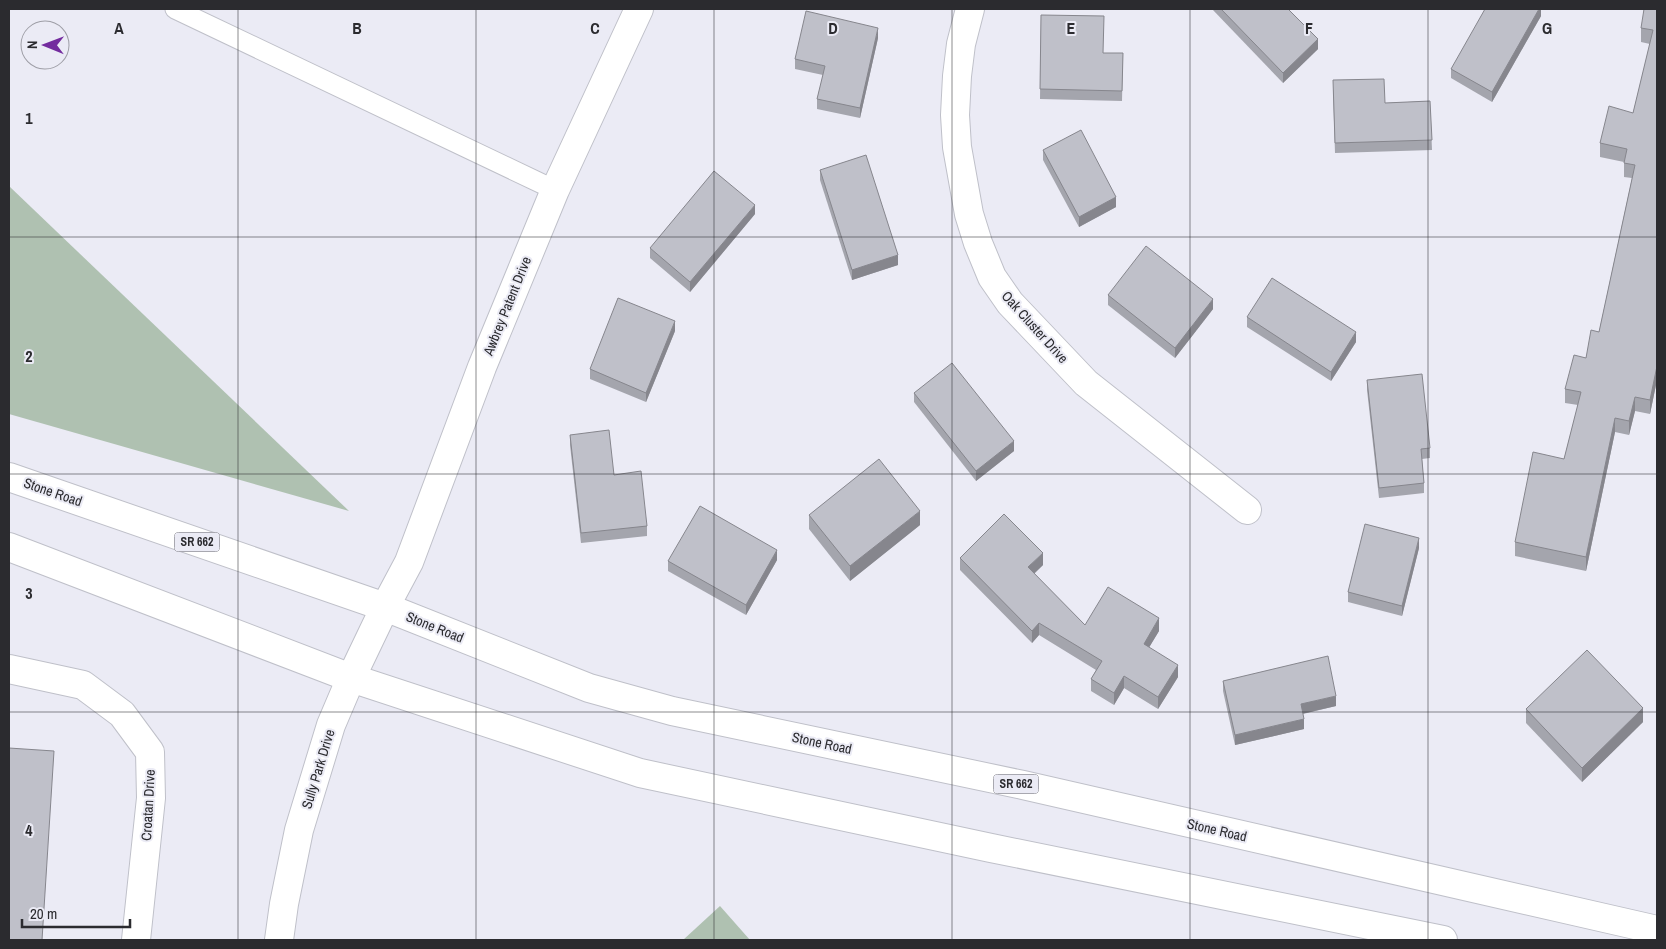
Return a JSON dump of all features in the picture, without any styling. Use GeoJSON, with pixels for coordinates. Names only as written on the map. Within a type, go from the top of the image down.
{"type":"FeatureCollection","features":[{"type":"Feature","properties":{"kind":"main road","name":"Awbrey Patent Drive"},"geometry":{"type":"LineString","coordinates":[[385,607],[408,562],[482,367],[554,190],[639,9]]}},
{"type":"Feature","properties":{"kind":"main road","name":"Oak Cluster Drive"},"geometry":{"type":"LineString","coordinates":[[970,9],[961,44],[957,76],[955,115],[957,147],[969,214],[992,277],[1010,303],[1086,383],[1247,510]]}},
{"type":"Feature","properties":{"kind":"main road","name":"Stone Road"},"geometry":{"type":"LineString","coordinates":[[9,477],[385,607],[589,688],[672,711],[1023,786],[1657,930]]}},
{"type":"Feature","properties":{"kind":"main road"},"geometry":{"type":"LineString","coordinates":[[9,547],[351,678],[640,773],[991,848],[1443,940]]}},
{"type":"Feature","properties":{"kind":"main road","name":"Sully Park Drive"},"geometry":{"type":"LineString","coordinates":[[279,940],[284,904],[299,830],[331,725],[385,607]]}},
{"type":"Feature","properties":{"kind":"main road","name":"Croatan Drive"},"geometry":{"type":"LineString","coordinates":[[9,669],[83,685],[122,714],[150,752],[152,798],[136,940]]}},
{"type":"Feature","properties":{"kind":"lane"},"geometry":{"type":"LineString","coordinates":[[175,9],[554,190]]}},
{"type":"Feature","properties":{"kind":"green space"},"geometry":{"type":"Polygon","coordinates":[[[9,186],[349,511],[9,414],[9,186]]]}},
{"type":"Feature","properties":{"kind":"green space"},"geometry":{"type":"Polygon","coordinates":[[[720,906],[750,940],[683,940],[720,906]]]}},
{"type":"Feature","properties":{"kind":"building"},"geometry":{"type":"Polygon","coordinates":[[[1221,9],[1288,9],[1318,39],[1283,73],[1221,9]]]}},
{"type":"Feature","properties":{"kind":"building"},"geometry":{"type":"Polygon","coordinates":[[[1485,9],[1539,9],[1492,92],[1451,69],[1485,9]]]}},
{"type":"Feature","properties":{"kind":"building"},"geometry":{"type":"Polygon","coordinates":[[[1644,9],[1657,9],[1657,366],[1650,400],[1635,397],[1629,421],[1615,418],[1586,557],[1515,542],[1533,452],[1564,459],[1581,392],[1565,389],[1574,355],[1586,358],[1591,330],[1599,332],[1635,165],[1624,163],[1627,149],[1600,143],[1609,106],[1633,113],[1653,30],[1641,28],[1644,9]]]}},
{"type":"Feature","properties":{"kind":"building"},"geometry":{"type":"Polygon","coordinates":[[[806,11],[878,28],[860,108],[817,99],[825,66],[795,59],[806,11]]]}},
{"type":"Feature","properties":{"kind":"building"},"geometry":{"type":"Polygon","coordinates":[[[1041,15],[1104,16],[1103,53],[1123,53],[1122,91],[1040,89],[1041,15]]]}},
{"type":"Feature","properties":{"kind":"building"},"geometry":{"type":"Polygon","coordinates":[[[1384,79],[1385,103],[1430,101],[1432,140],[1335,143],[1333,80],[1384,79]]]}},
{"type":"Feature","properties":{"kind":"building"},"geometry":{"type":"Polygon","coordinates":[[[1081,130],[1116,197],[1079,217],[1043,150],[1081,130]]]}},
{"type":"Feature","properties":{"kind":"building"},"geometry":{"type":"Polygon","coordinates":[[[866,155],[898,255],[852,270],[820,170],[866,155]]]}},
{"type":"Feature","properties":{"kind":"building"},"geometry":{"type":"Polygon","coordinates":[[[714,171],[755,205],[690,282],[650,248],[714,171]]]}},
{"type":"Feature","properties":{"kind":"building"},"geometry":{"type":"Polygon","coordinates":[[[1146,246],[1213,299],[1175,348],[1108,295],[1146,246]]]}},
{"type":"Feature","properties":{"kind":"building"},"geometry":{"type":"Polygon","coordinates":[[[1272,278],[1356,332],[1331,372],[1247,317],[1272,278]]]}},
{"type":"Feature","properties":{"kind":"building"},"geometry":{"type":"Polygon","coordinates":[[[618,298],[675,321],[646,393],[590,369],[618,298]]]}},
{"type":"Feature","properties":{"kind":"building"},"geometry":{"type":"Polygon","coordinates":[[[952,363],[1014,441],[976,471],[914,393],[952,363]]]}},
{"type":"Feature","properties":{"kind":"building"},"geometry":{"type":"Polygon","coordinates":[[[1422,374],[1430,448],[1421,449],[1424,483],[1379,488],[1367,380],[1422,374]]]}},
{"type":"Feature","properties":{"kind":"building"},"geometry":{"type":"Polygon","coordinates":[[[609,430],[614,475],[641,471],[647,526],[581,533],[570,435],[609,430]]]}},
{"type":"Feature","properties":{"kind":"building"},"geometry":{"type":"Polygon","coordinates":[[[879,459],[920,511],[850,566],[809,515],[879,459]]]}},
{"type":"Feature","properties":{"kind":"building"},"geometry":{"type":"Polygon","coordinates":[[[700,506],[777,550],[746,605],[668,561],[700,506]]]}},
{"type":"Feature","properties":{"kind":"building"},"geometry":{"type":"Polygon","coordinates":[[[1004,514],[1043,553],[1028,567],[1085,625],[1108,587],[1159,618],[1144,644],[1178,665],[1158,697],[1124,676],[1114,693],[1091,679],[1102,661],[1039,623],[1032,631],[960,558],[1004,514]]]}},
{"type":"Feature","properties":{"kind":"building"},"geometry":{"type":"Polygon","coordinates":[[[1365,524],[1419,538],[1402,606],[1348,592],[1365,524]]]}},
{"type":"Feature","properties":{"kind":"building"},"geometry":{"type":"Polygon","coordinates":[[[1587,650],[1643,708],[1582,768],[1526,709],[1587,650]]]}},
{"type":"Feature","properties":{"kind":"building"},"geometry":{"type":"Polygon","coordinates":[[[1328,656],[1336,696],[1301,704],[1304,719],[1235,735],[1223,681],[1328,656]]]}},
{"type":"Feature","properties":{"kind":"building"},"geometry":{"type":"Polygon","coordinates":[[[9,748],[54,751],[42,940],[9,940],[9,748]]]}}]}
